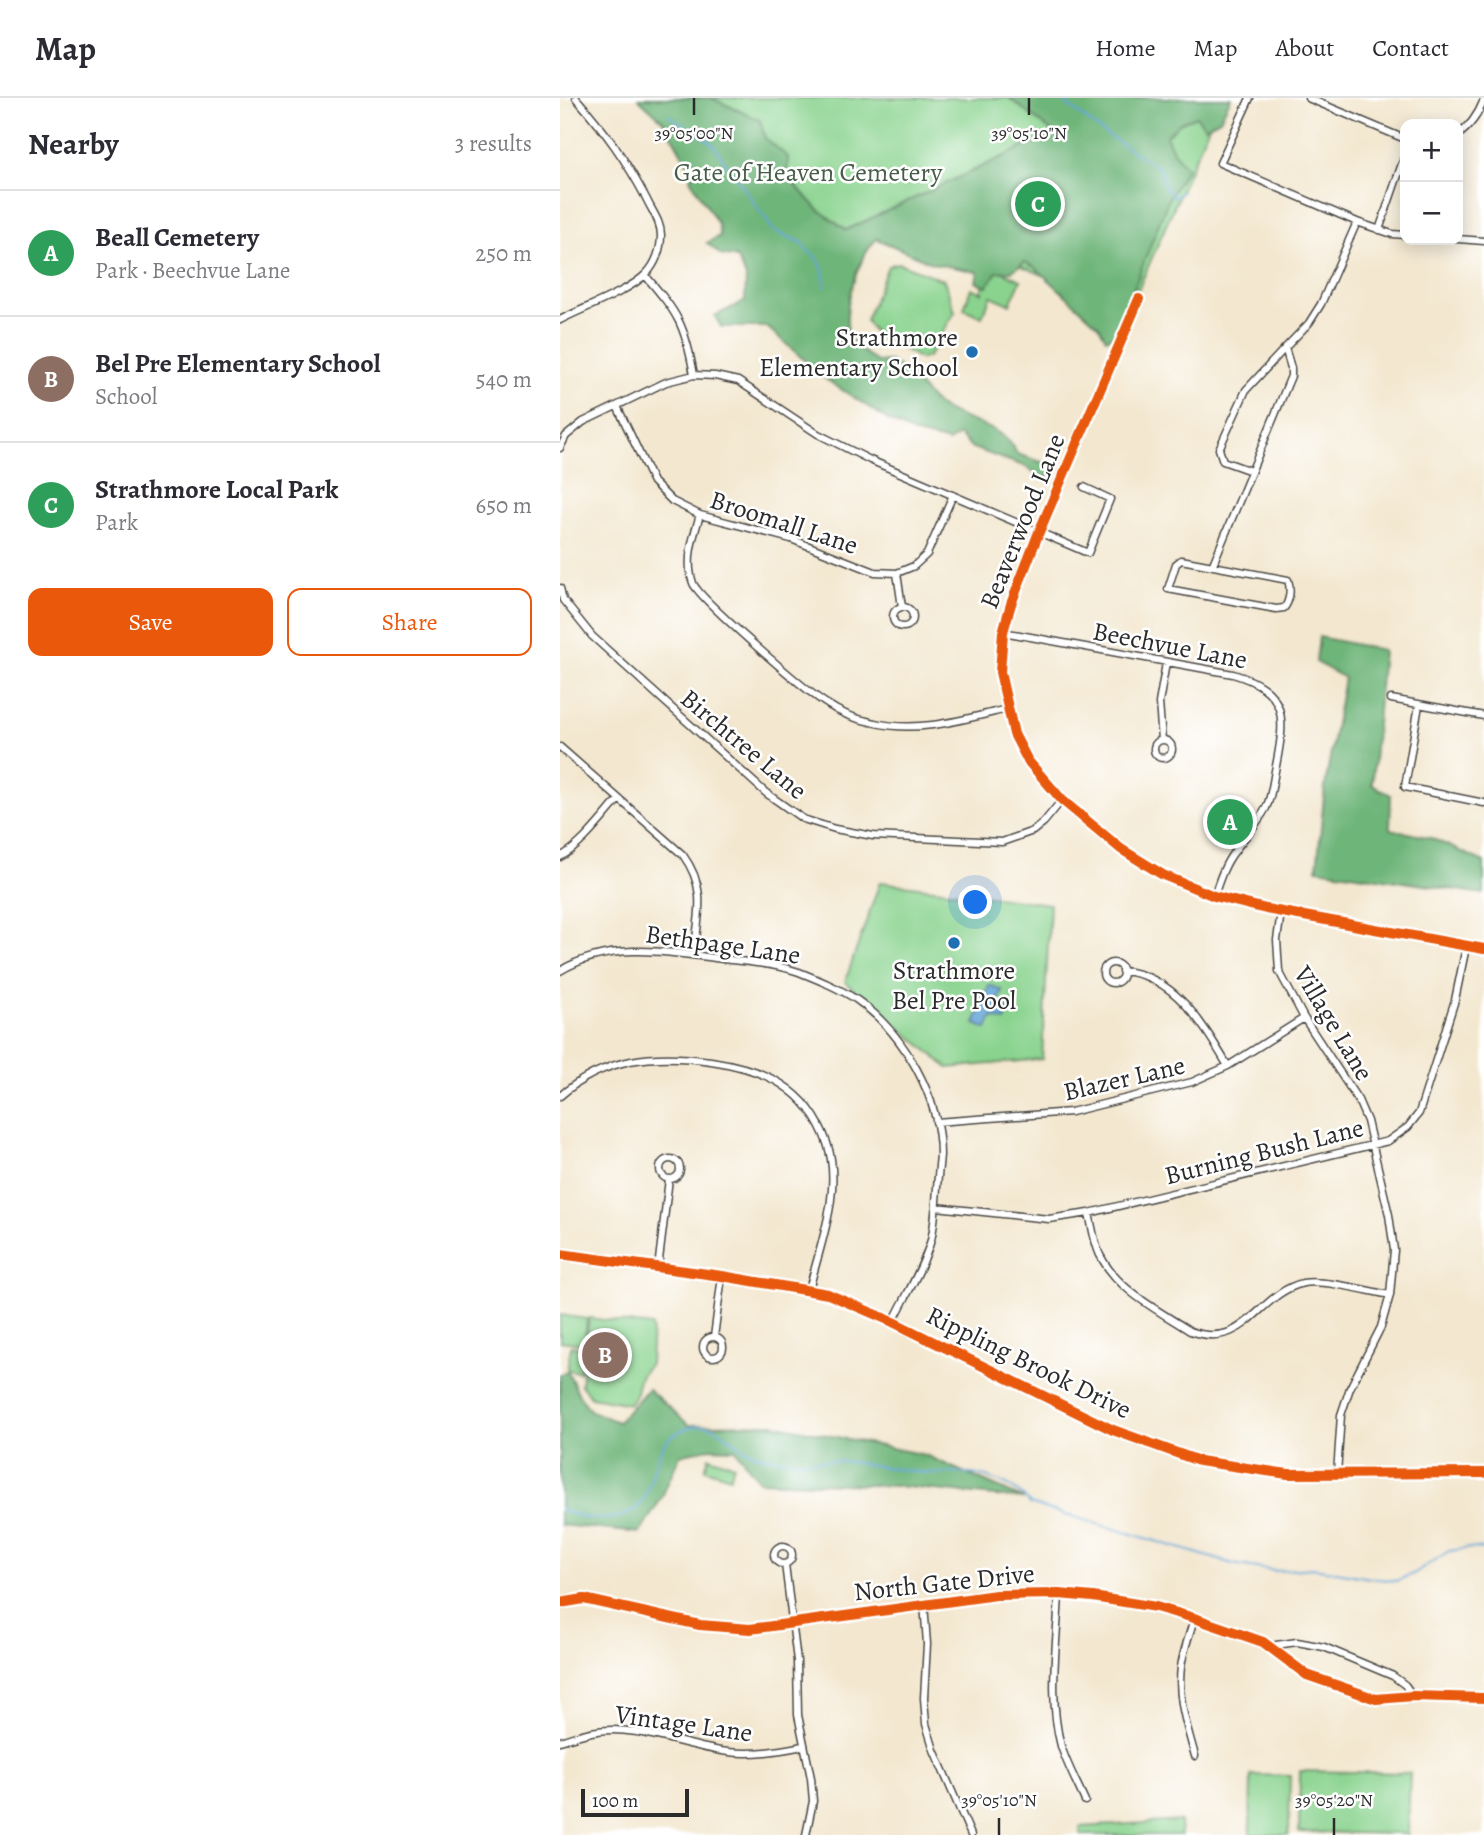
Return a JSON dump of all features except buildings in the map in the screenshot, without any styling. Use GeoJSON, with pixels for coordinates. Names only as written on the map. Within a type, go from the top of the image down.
{"type":"FeatureCollection","features":[{"type":"Feature","properties":{"kind":"street"},"geometry":{"type":"LineString","coordinates":[[560,320],[645,275],[659,253],[661,234],[659,222],[616,146],[576,98]]}},
{"type":"Feature","properties":{"kind":"street"},"geometry":{"type":"LineString","coordinates":[[1250,98],[1220,163],[1357,222],[1400,235]]}},
{"type":"Feature","properties":{"kind":"street"},"geometry":{"type":"LineString","coordinates":[[1308,98],[1400,137]]}},
{"type":"Feature","properties":{"kind":"street"},"geometry":{"type":"LineString","coordinates":[[1463,132],[1478,115],[1484,100]]}},
{"type":"Feature","properties":{"kind":"street"},"geometry":{"type":"LineString","coordinates":[[1379,230],[1400,169]]}},
{"type":"Feature","properties":{"kind":"street"},"geometry":{"type":"LineString","coordinates":[[1251,471],[1223,461],[1219,449],[1245,390],[1310,323],[1357,222]]}},
{"type":"Feature","properties":{"kind":"street"},"geometry":{"type":"LineString","coordinates":[[1463,239],[1484,241]]}},
{"type":"Feature","properties":{"kind":"street"},"geometry":{"type":"LineString","coordinates":[[645,275],[670,304],[681,322],[688,339],[694,375]]}},
{"type":"Feature","properties":{"kind":"street","name":"Beaverwood Lane"},"geometry":{"type":"LineString","coordinates":[[1139,299],[1040,532],[1011,604],[1003,632],[1000,672],[1007,709],[1014,734],[1028,761],[1062,800],[1121,849],[1163,875],[1214,896],[1281,912],[1484,949]]}},
{"type":"Feature","properties":{"kind":"street"},"geometry":{"type":"LineString","coordinates":[[1213,564],[1291,376],[1285,348]]}},
{"type":"Feature","properties":{"kind":"street"},"geometry":{"type":"LineString","coordinates":[[560,448],[563,434],[666,382],[694,375],[715,376],[738,381],[818,434],[870,460],[1040,532]]}},
{"type":"Feature","properties":{"kind":"street","name":"Broomall Lane"},"geometry":{"type":"LineString","coordinates":[[617,406],[653,482],[672,501],[700,515],[791,539],[875,572],[897,573]]}},
{"type":"Feature","properties":{"kind":"street","name":"Beaverwood Lane"},"geometry":{"type":"LineString","coordinates":[[1040,532],[1088,553],[1110,499],[1084,487]]}},
{"type":"Feature","properties":{"kind":"street"},"geometry":{"type":"LineString","coordinates":[[902,607],[897,573],[914,566],[927,554],[953,495]]}},
{"type":"Feature","properties":{"kind":"street"},"geometry":{"type":"LineString","coordinates":[[700,515],[692,540],[690,568],[694,586],[808,691],[828,705],[871,723],[923,727],[1007,709]]}},
{"type":"Feature","properties":{"kind":"street"},"geometry":{"type":"LineString","coordinates":[[1181,560],[1213,564],[1288,580],[1288,604],[1284,608],[1276,608],[1168,589],[1176,564],[1181,560]]}},
{"type":"Feature","properties":{"kind":"street","name":"Birchtree Lane"},"geometry":{"type":"LineString","coordinates":[[560,588],[562,601],[603,645],[766,793],[803,819],[835,829],[873,836],[1002,842],[1033,831],[1062,800]]}},
{"type":"Feature","properties":{"kind":"street","name":"Beechvue Lane"},"geometry":{"type":"LineString","coordinates":[[1003,632],[1233,674],[1253,680],[1269,692],[1280,710],[1282,724],[1268,804],[1257,825],[1233,852],[1214,896]]}},
{"type":"Feature","properties":{"kind":"street"},"geometry":{"type":"LineString","coordinates":[[1162,740],[1158,703],[1166,663]]}},
{"type":"Feature","properties":{"kind":"street"},"geometry":{"type":"LineString","coordinates":[[1391,699],[1484,716]]}},
{"type":"Feature","properties":{"kind":"street"},"geometry":{"type":"LineString","coordinates":[[1419,705],[1405,788],[1484,803]]}},
{"type":"Feature","properties":{"kind":"street"},"geometry":{"type":"LineString","coordinates":[[560,747],[683,855],[695,871],[700,898],[694,955]]}},
{"type":"Feature","properties":{"kind":"street"},"geometry":{"type":"LineString","coordinates":[[560,857],[577,844],[619,799]]}},
{"type":"Feature","properties":{"kind":"street","name":"Village Lane"},"geometry":{"type":"LineString","coordinates":[[1281,912],[1277,940],[1279,971],[1304,1018],[1358,1100],[1367,1121],[1389,1215],[1394,1251],[1390,1295],[1381,1327],[1350,1388],[1341,1415],[1337,1474]]}},
{"type":"Feature","properties":{"kind":"street","name":"Burning Bush Lane"},"geometry":{"type":"LineString","coordinates":[[936,1207],[1049,1219],[1089,1213],[1372,1145],[1399,1135],[1419,1113],[1455,1000],[1466,947]]}},
{"type":"Feature","properties":{"kind":"street","name":"Bethpage Lane"},"geometry":{"type":"LineString","coordinates":[[560,971],[604,954],[639,949],[774,966],[797,971],[831,986],[858,1001],[886,1026],[910,1056],[926,1089],[936,1122],[940,1153],[931,1239],[893,1322]]}},
{"type":"Feature","properties":{"kind":"street"},"geometry":{"type":"LineString","coordinates":[[1122,971],[1152,980],[1184,1002],[1201,1021],[1228,1066]]}},
{"type":"Feature","properties":{"kind":"street","name":"Blazer Lane"},"geometry":{"type":"LineString","coordinates":[[936,1122],[1071,1112],[1192,1082],[1228,1066],[1304,1018]]}},
{"type":"Feature","properties":{"kind":"street"},"geometry":{"type":"LineString","coordinates":[[560,1096],[569,1088],[609,1066],[658,1056],[731,1064],[758,1071],[783,1084],[811,1112],[826,1142],[831,1160],[832,1180],[828,1210],[808,1290]]}},
{"type":"Feature","properties":{"kind":"street"},"geometry":{"type":"LineString","coordinates":[[658,1268],[669,1179]]}},
{"type":"Feature","properties":{"kind":"street"},"geometry":{"type":"LineString","coordinates":[[1089,1213],[1099,1252],[1111,1273],[1129,1291],[1190,1331],[1201,1335],[1224,1335],[1242,1327],[1277,1296],[1305,1283],[1321,1283],[1390,1295]]}},
{"type":"Feature","properties":{"kind":"street","name":"Rippling Brook Drive"},"geometry":{"type":"LineString","coordinates":[[560,1254],[722,1276],[828,1294],[893,1322],[1113,1430],[1199,1461],[1289,1474],[1484,1473]]}},
{"type":"Feature","properties":{"kind":"street"},"geometry":{"type":"LineString","coordinates":[[714,1337],[722,1276]]}},
{"type":"Feature","properties":{"kind":"street"},"geometry":{"type":"LineString","coordinates":[[785,1564],[797,1661],[798,1715],[813,1801],[806,1835]]}},
{"type":"Feature","properties":{"kind":"street"},"geometry":{"type":"LineString","coordinates":[[1059,1594],[1056,1717],[1062,1748],[1085,1801]]}},
{"type":"Feature","properties":{"kind":"street","name":"North Gate Drive"},"geometry":{"type":"LineString","coordinates":[[560,1603],[584,1599],[723,1629],[750,1629],[924,1603],[996,1595],[1059,1594],[1133,1603],[1195,1618],[1269,1646],[1307,1675],[1376,1699],[1413,1696],[1484,1698]]}},
{"type":"Feature","properties":{"kind":"street"},"geometry":{"type":"LineString","coordinates":[[924,1603],[928,1644],[924,1698],[926,1724],[934,1750],[971,1835]]}},
{"type":"Feature","properties":{"kind":"street"},"geometry":{"type":"LineString","coordinates":[[1195,1618],[1181,1665],[1180,1692],[1182,1710],[1195,1756]]}},
{"type":"Feature","properties":{"kind":"street","name":"North Gate Drive"},"geometry":{"type":"LineString","coordinates":[[1269,1646],[1297,1642],[1324,1647],[1392,1676],[1405,1685],[1413,1696]]}},
{"type":"Feature","properties":{"kind":"street","name":"Vintage Lane"},"geometry":{"type":"LineString","coordinates":[[560,1741],[611,1730],[731,1753],[768,1752],[803,1746]]}},
{"type":"Feature","properties":{"kind":"green space"},"geometry":{"type":"Polygon","coordinates":[[[638,98],[711,98],[760,120],[765,138],[788,157],[787,177],[819,210],[846,230],[1054,133],[1009,98],[1231,98],[1220,119],[1205,127],[1196,116],[1180,123],[1166,136],[1174,153],[1187,168],[1169,198],[1116,334],[1106,339],[1099,326],[1037,269],[1025,262],[1012,271],[997,272],[987,286],[976,282],[978,272],[932,263],[877,239],[863,259],[848,303],[848,331],[854,344],[877,362],[890,361],[906,372],[939,406],[1003,436],[1017,454],[1054,466],[1045,480],[1024,466],[972,448],[959,435],[949,442],[916,434],[891,422],[827,380],[767,327],[721,327],[715,316],[745,301],[746,277],[737,258],[721,255],[707,243],[720,236],[718,224],[690,179],[692,172],[664,122],[638,98]]]}},
{"type":"Feature","properties":{"kind":"green space","name":"Gate of Heaven Cemetery"},"geometry":{"type":"Polygon","coordinates":[[[665,98],[1221,98],[1138,290],[1130,287],[1122,308],[995,255],[967,270],[863,227],[782,269],[665,98]]]}},
{"type":"Feature","properties":{"kind":"green space"},"geometry":{"type":"Polygon","coordinates":[[[898,263],[944,280],[955,312],[928,357],[920,359],[874,332],[866,320],[888,266],[898,263]]]}},
{"type":"Feature","properties":{"kind":"green space"},"geometry":{"type":"Polygon","coordinates":[[[992,267],[1021,280],[1010,304],[991,296],[982,317],[964,309],[971,288],[983,293],[981,291],[992,267]]]}},
{"type":"Feature","properties":{"kind":"green space"},"geometry":{"type":"Polygon","coordinates":[[[1319,637],[1383,650],[1372,785],[1391,795],[1390,829],[1431,838],[1484,862],[1484,894],[1317,869],[1325,786],[1344,678],[1316,662],[1319,637]]]}},
{"type":"Feature","properties":{"kind":"green space","name":"Strathmore Bel Pre Pool"},"geometry":{"type":"Polygon","coordinates":[[[880,882],[1050,904],[1042,1059],[948,1068],[845,982],[880,882]]]}},
{"type":"Feature","properties":{"kind":"green space"},"geometry":{"type":"Polygon","coordinates":[[[560,1315],[587,1319],[584,1344],[560,1341],[560,1315]]]}},
{"type":"Feature","properties":{"kind":"green space"},"geometry":{"type":"Polygon","coordinates":[[[589,1318],[652,1326],[650,1364],[641,1375],[630,1404],[591,1397],[581,1385],[589,1318]]]}},
{"type":"Feature","properties":{"kind":"green space"},"geometry":{"type":"Polygon","coordinates":[[[571,1346],[583,1348],[580,1372],[567,1370],[571,1346]]]}},
{"type":"Feature","properties":{"kind":"green space"},"geometry":{"type":"Polygon","coordinates":[[[568,1372],[579,1395],[591,1411],[618,1422],[648,1389],[689,1425],[774,1424],[925,1455],[1024,1499],[897,1486],[759,1481],[735,1449],[709,1448],[680,1455],[661,1499],[640,1533],[560,1525],[560,1374],[568,1372]]]}},
{"type":"Feature","properties":{"kind":"green space"},"geometry":{"type":"Polygon","coordinates":[[[709,1457],[734,1465],[730,1477],[705,1469],[709,1457]]]}},
{"type":"Feature","properties":{"kind":"green space"},"geometry":{"type":"Polygon","coordinates":[[[1300,1771],[1410,1773],[1408,1834],[1299,1832],[1300,1771]]]}},
{"type":"Feature","properties":{"kind":"green space"},"geometry":{"type":"Polygon","coordinates":[[[1251,1775],[1290,1776],[1289,1835],[1250,1835],[1251,1775]]]}},
{"type":"Feature","properties":{"kind":"green space"},"geometry":{"type":"Polygon","coordinates":[[[1180,1821],[1181,1835],[1081,1835],[1080,1827],[1180,1821]]]}},
{"type":"Feature","properties":{"kind":"water"},"geometry":{"type":"Polygon","coordinates":[[[989,985],[1002,990],[997,1004],[1010,1009],[1005,1021],[992,1017],[987,1029],[975,1024],[989,985]]]}},
{"type":"Feature","properties":{"kind":"waterway"},"geometry":{"type":"LineString","coordinates":[[1059,98],[1097,128],[1160,169],[1165,187],[1174,197],[1182,192]]}},
{"type":"Feature","properties":{"kind":"waterway"},"geometry":{"type":"LineString","coordinates":[[668,115],[712,143],[774,231],[803,243],[818,260],[825,287]]}},
{"type":"Feature","properties":{"kind":"waterway"},"geometry":{"type":"LineString","coordinates":[[560,1509],[599,1519],[630,1512],[641,1503],[648,1490],[662,1447],[672,1436],[688,1428],[707,1426],[715,1428],[749,1451],[771,1458],[842,1461],[918,1472],[979,1475],[1011,1487],[1030,1504],[1233,1564],[1275,1571],[1314,1568],[1396,1581],[1415,1573],[1449,1551],[1484,1549]]}},
{"type":"Feature","properties":{"kind":"cycle path"},"geometry":{"type":"LineString","coordinates":[[1139,299],[1039,532],[1003,632],[1000,672],[1014,734],[1028,761],[1062,800],[1121,849],[1163,875],[1214,896],[1266,909],[1484,949]]}},
{"type":"Feature","properties":{"kind":"cycle path"},"geometry":{"type":"LineString","coordinates":[[560,1254],[722,1276],[828,1294],[893,1322],[1113,1430],[1199,1461],[1288,1474],[1484,1473]]}},
{"type":"Feature","properties":{"kind":"cycle path"},"geometry":{"type":"LineString","coordinates":[[560,1603],[584,1599],[700,1625],[750,1629],[996,1595],[1059,1594],[1093,1597],[1156,1607],[1263,1642],[1307,1675],[1376,1699],[1413,1696],[1484,1698]]}},
{"type":"Feature","properties":{"kind":"place","name":"Strathmore Local Park"},"geometry":{"type":"Point","coordinates":[1038,204]}},
{"type":"Feature","properties":{"kind":"place","name":"Strathmore Elementary School"},"geometry":{"type":"Point","coordinates":[972,352]}},
{"type":"Feature","properties":{"kind":"place","name":"Beall Cemetery"},"geometry":{"type":"Point","coordinates":[1230,822]}},
{"type":"Feature","properties":{"kind":"place","name":"Strathmore Bel Pre Pool"},"geometry":{"type":"Point","coordinates":[954,943]}},
{"type":"Feature","properties":{"kind":"place","name":"Bel Pre Elementary School"},"geometry":{"type":"Point","coordinates":[605,1355]}}]}
